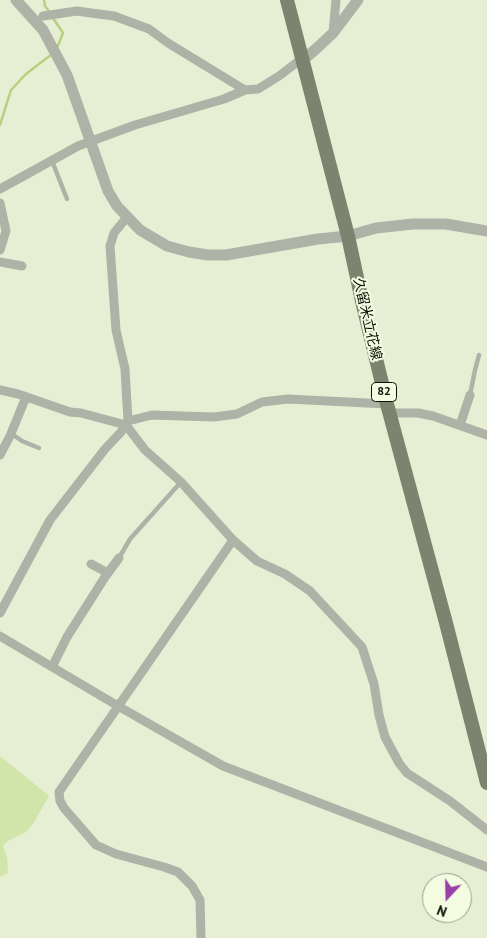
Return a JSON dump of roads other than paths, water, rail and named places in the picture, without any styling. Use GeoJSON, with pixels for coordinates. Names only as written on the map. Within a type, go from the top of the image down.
{"type":"FeatureCollection","features":[{"type":"Feature","properties":{"kind":"main road","name":"久留米立花線"},"geometry":{"type":"LineString","coordinates":[[287,0],[348,236],[388,408],[487,783]]}},
{"type":"Feature","properties":{"kind":"street"},"geometry":{"type":"LineString","coordinates":[[16,0],[43,30],[68,75],[108,192],[116,206],[140,230],[166,246],[208,255],[226,255],[318,239],[348,236],[376,228],[413,224],[446,224],[487,231]]}},
{"type":"Feature","properties":{"kind":"street"},"geometry":{"type":"LineString","coordinates":[[333,33],[336,0]]}},
{"type":"Feature","properties":{"kind":"street"},"geometry":{"type":"LineString","coordinates":[[0,189],[90,141],[135,125],[224,100],[245,90],[258,89],[318,48],[333,33],[358,0]]}},
{"type":"Feature","properties":{"kind":"street"},"geometry":{"type":"LineString","coordinates":[[43,16],[77,11],[114,16],[149,29],[168,43],[245,90]]}},
{"type":"Feature","properties":{"kind":"street"},"geometry":{"type":"LineString","coordinates":[[0,203],[6,231],[0,250]]}},
{"type":"Feature","properties":{"kind":"street"},"geometry":{"type":"LineString","coordinates":[[127,217],[114,233],[110,246],[116,330],[125,368],[127,423],[145,450],[181,482],[233,540],[257,561],[285,574],[310,591],[362,647],[374,684],[379,716],[385,737],[399,763],[407,773],[450,801],[487,830]]}},
{"type":"Feature","properties":{"kind":"street"},"geometry":{"type":"LineString","coordinates":[[0,262],[22,266]]}},
{"type":"Feature","properties":{"kind":"street"},"geometry":{"type":"LineString","coordinates":[[0,390],[70,412],[127,423]]}},
{"type":"Feature","properties":{"kind":"street"},"geometry":{"type":"LineString","coordinates":[[460,425],[470,396]]}},
{"type":"Feature","properties":{"kind":"street"},"geometry":{"type":"LineString","coordinates":[[0,455],[26,397]]}},
{"type":"Feature","properties":{"kind":"street"},"geometry":{"type":"LineString","coordinates":[[0,613],[50,520],[127,423],[139,417],[152,415],[214,417],[237,414],[262,402],[288,399],[388,408],[418,413],[433,416],[487,435]]}},
{"type":"Feature","properties":{"kind":"street"},"geometry":{"type":"LineString","coordinates":[[201,938],[200,900],[192,886],[178,872],[116,854],[96,845],[64,808],[60,801],[59,792],[233,540]]}},
{"type":"Feature","properties":{"kind":"street"},"geometry":{"type":"LineString","coordinates":[[52,667],[67,637],[119,558]]}},
{"type":"Feature","properties":{"kind":"street"},"geometry":{"type":"LineString","coordinates":[[91,564],[108,573]]}},
{"type":"Feature","properties":{"kind":"street"},"geometry":{"type":"LineString","coordinates":[[0,636],[223,766],[487,867]]}},
{"type":"Feature","properties":{"kind":"lane"},"geometry":{"type":"LineString","coordinates":[[52,161],[67,199]]}},
{"type":"Feature","properties":{"kind":"lane"},"geometry":{"type":"LineString","coordinates":[[470,396],[479,355]]}},
{"type":"Feature","properties":{"kind":"lane"},"geometry":{"type":"LineString","coordinates":[[11,434],[39,448]]}},
{"type":"Feature","properties":{"kind":"lane"},"geometry":{"type":"LineString","coordinates":[[119,558],[130,539],[181,482]]}},
{"type":"Feature","properties":{"kind":"waterway"},"geometry":{"type":"LineString","coordinates":[[44,0],[45,6],[50,13]]}},
{"type":"Feature","properties":{"kind":"waterway"},"geometry":{"type":"LineString","coordinates":[[53,18],[63,33],[57,48]]}},
{"type":"Feature","properties":{"kind":"waterway"},"geometry":{"type":"LineString","coordinates":[[0,125],[11,90],[26,74],[52,54]]}}]}
